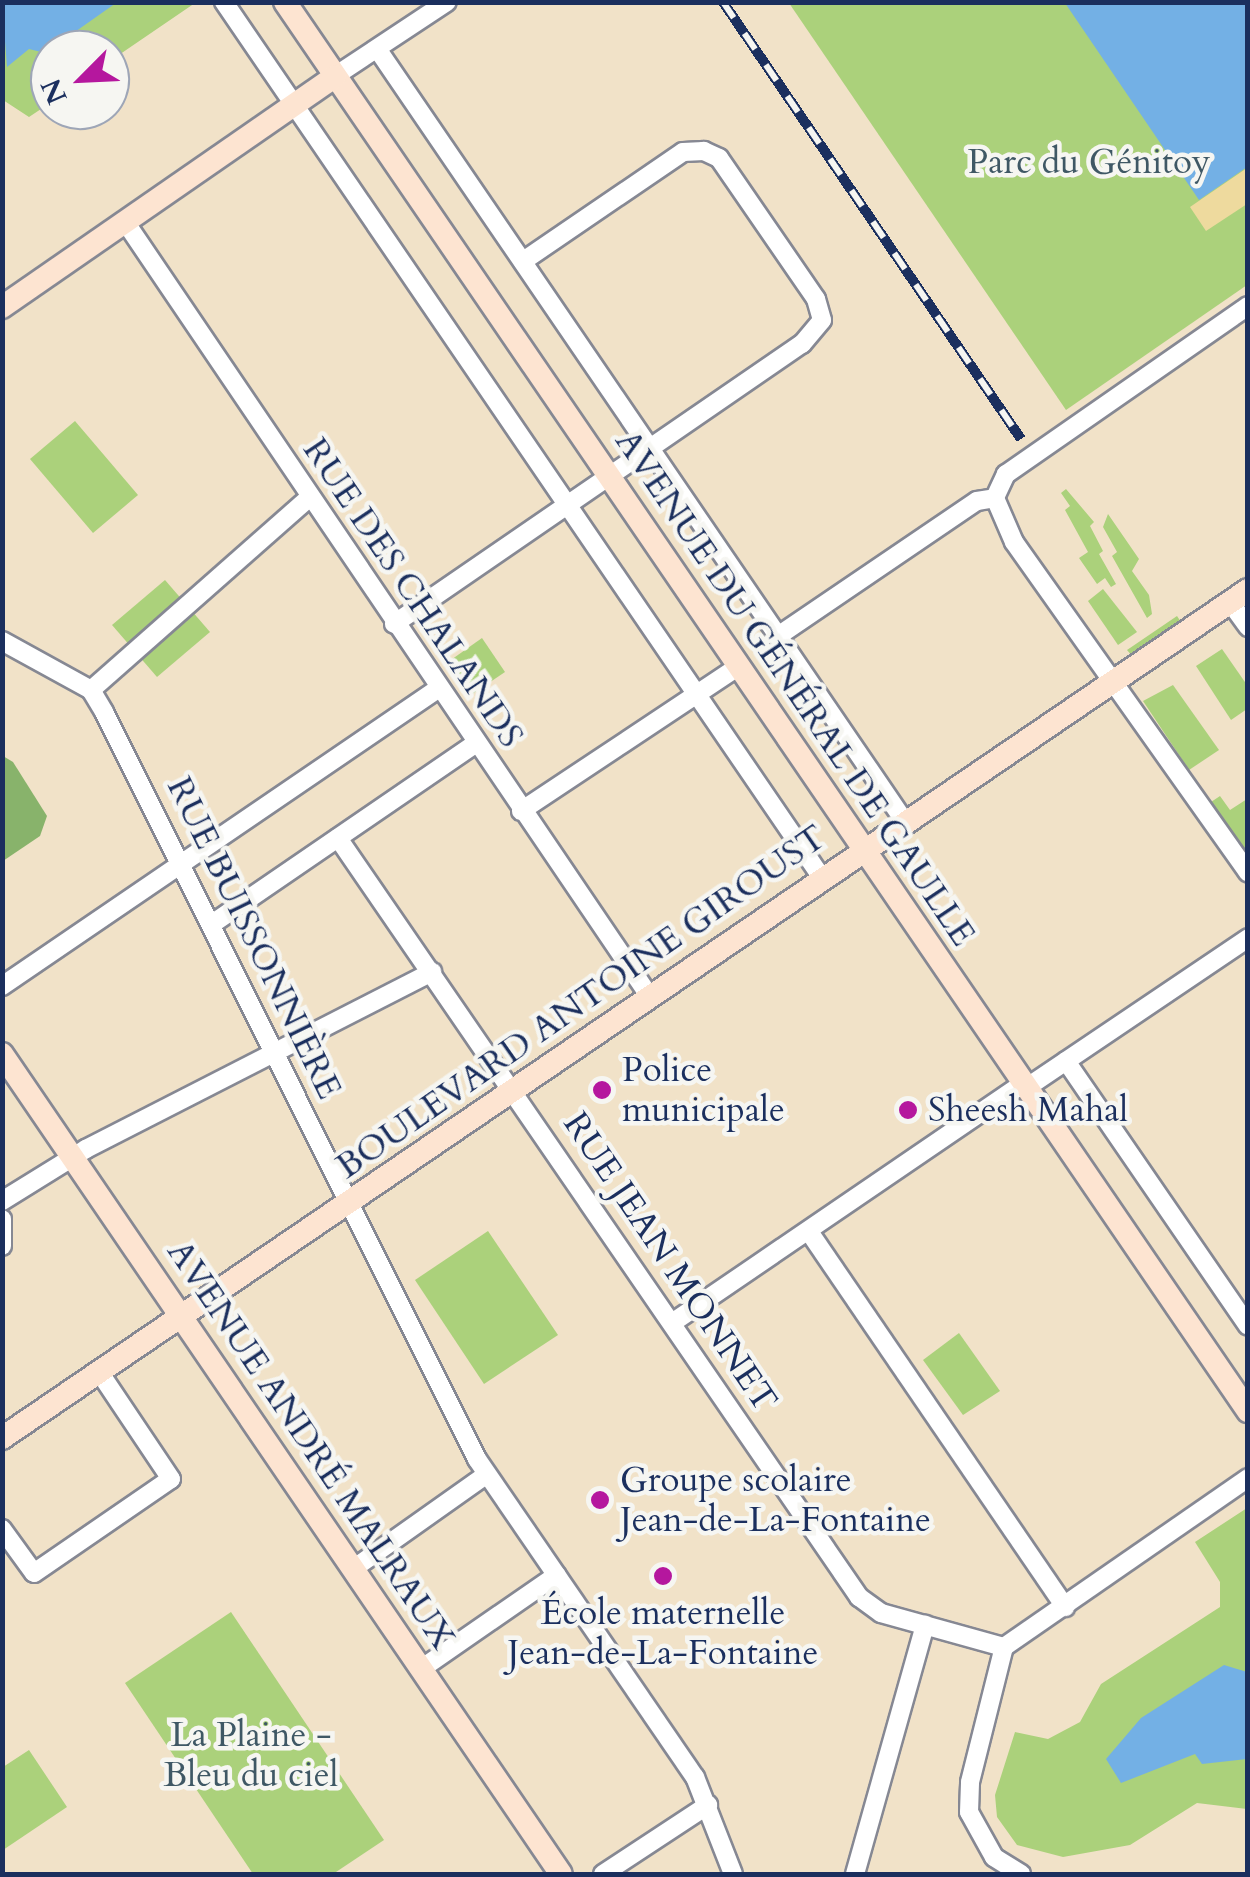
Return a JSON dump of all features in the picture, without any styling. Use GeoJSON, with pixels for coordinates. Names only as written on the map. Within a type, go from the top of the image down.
{"type":"FeatureCollection","features":[{"type":"Feature","properties":{"kind":"street"},"geometry":{"type":"LineString","coordinates":[[224,2],[822,878]]}},
{"type":"Feature","properties":{"kind":"street","name":"AVENUE DU GÉNÉRAL DE GAULLE"},"geometry":{"type":"LineString","coordinates":[[286,2],[1248,1411]]}},
{"type":"Feature","properties":{"kind":"street"},"geometry":{"type":"LineString","coordinates":[[2,307],[447,2]]}},
{"type":"Feature","properties":{"kind":"street"},"geometry":{"type":"LineString","coordinates":[[378,50],[905,822]]}},
{"type":"Feature","properties":{"kind":"street"},"geometry":{"type":"LineString","coordinates":[[394,624],[802,344],[822,320],[816,300],[719,158],[704,151],[683,152],[523,262]]}},
{"type":"Feature","properties":{"kind":"street","name":"RUE DES CHALANDS"},"geometry":{"type":"LineString","coordinates":[[126,223],[475,744],[650,997]]}},
{"type":"Feature","properties":{"kind":"street"},"geometry":{"type":"LineString","coordinates":[[1248,306],[1006,474],[995,498],[1014,542],[1248,872]]}},
{"type":"Feature","properties":{"kind":"street"},"geometry":{"type":"LineString","coordinates":[[2,642],[91,690],[309,498]]}},
{"type":"Feature","properties":{"kind":"street"},"geometry":{"type":"LineString","coordinates":[[778,636],[977,501],[995,498]]}},
{"type":"Feature","properties":{"kind":"street"},"geometry":{"type":"LineString","coordinates":[[1239,596],[1248,627]]}},
{"type":"Feature","properties":{"kind":"street","name":"BOULEVARD ANTOINE GIROUST"},"geometry":{"type":"LineString","coordinates":[[2,1438],[1239,596]]}},
{"type":"Feature","properties":{"kind":"street"},"geometry":{"type":"LineString","coordinates":[[521,811],[738,667]]}},
{"type":"Feature","properties":{"kind":"street"},"geometry":{"type":"LineString","coordinates":[[2,986],[439,688]]}},
{"type":"Feature","properties":{"kind":"street","name":"RUE BUISSONNIÈRE"},"geometry":{"type":"LineString","coordinates":[[91,690],[182,862],[349,1205],[487,1474],[708,1805],[733,1874]]}},
{"type":"Feature","properties":{"kind":"street"},"geometry":{"type":"LineString","coordinates":[[212,924],[475,744]]}},
{"type":"Feature","properties":{"kind":"street","name":"RUE JEAN MONNET"},"geometry":{"type":"LineString","coordinates":[[338,838],[859,1597],[881,1612],[1004,1648]]}},
{"type":"Feature","properties":{"kind":"street"},"geometry":{"type":"LineString","coordinates":[[672,1323],[1248,938]]}},
{"type":"Feature","properties":{"kind":"street"},"geometry":{"type":"LineString","coordinates":[[2,1201],[72,1157],[432,972]]}},
{"type":"Feature","properties":{"kind":"street","name":"AVENUE ANDRÉ MALRAUX"},"geometry":{"type":"LineString","coordinates":[[2,1054],[561,1874]]}},
{"type":"Feature","properties":{"kind":"street"},"geometry":{"type":"LineString","coordinates":[[1066,1061],[1248,1326]]}},
{"type":"Feature","properties":{"kind":"street"},"geometry":{"type":"LineString","coordinates":[[2,1219],[2,1246]]}},
{"type":"Feature","properties":{"kind":"street"},"geometry":{"type":"LineString","coordinates":[[810,1233],[1065,1607]]}},
{"type":"Feature","properties":{"kind":"street"},"geometry":{"type":"LineString","coordinates":[[2,1529],[34,1573],[171,1479],[100,1373]]}},
{"type":"Feature","properties":{"kind":"street"},"geometry":{"type":"LineString","coordinates":[[353,1570],[487,1474]]}},
{"type":"Feature","properties":{"kind":"street"},"geometry":{"type":"LineString","coordinates":[[1021,1874],[994,1857],[970,1812],[970,1782],[1004,1648],[1248,1478]]}},
{"type":"Feature","properties":{"kind":"street"},"geometry":{"type":"LineString","coordinates":[[421,1669],[557,1576]]}},
{"type":"Feature","properties":{"kind":"street"},"geometry":{"type":"LineString","coordinates":[[854,1874],[925,1625]]}},
{"type":"Feature","properties":{"kind":"street"},"geometry":{"type":"LineString","coordinates":[[603,1874],[708,1805]]}},
{"type":"Feature","properties":{"kind":"green space"},"geometry":{"type":"Polygon","coordinates":[[[2,3],[195,3],[130,47],[130,30],[30,30],[30,116],[3,100],[2,3]]]}},
{"type":"Feature","properties":{"kind":"green space","name":"Parc du Génitoy"},"geometry":{"type":"Polygon","coordinates":[[[789,3],[1247,3],[1247,285],[1066,410],[789,3]]]}},
{"type":"Feature","properties":{"kind":"green space"},"geometry":{"type":"Polygon","coordinates":[[[75,421],[138,495],[93,533],[30,459],[75,421]]]}},
{"type":"Feature","properties":{"kind":"green space"},"geometry":{"type":"Polygon","coordinates":[[[1066,489],[1094,522],[1090,526],[1103,551],[1099,554],[1116,584],[1111,587],[1105,578],[1097,584],[1079,558],[1088,552],[1065,510],[1070,506],[1061,493],[1066,489]]]}},
{"type":"Feature","properties":{"kind":"green space"},"geometry":{"type":"Polygon","coordinates":[[[1108,514],[1139,559],[1132,571],[1149,595],[1152,614],[1147,618],[1112,556],[1117,552],[1103,527],[1108,514]]]}},
{"type":"Feature","properties":{"kind":"green space"},"geometry":{"type":"Polygon","coordinates":[[[165,580],[210,632],[157,677],[112,625],[165,580]]]}},
{"type":"Feature","properties":{"kind":"green space"},"geometry":{"type":"Polygon","coordinates":[[[1103,589],[1137,632],[1118,645],[1088,601],[1103,589]]]}},
{"type":"Feature","properties":{"kind":"green space"},"geometry":{"type":"Polygon","coordinates":[[[1177,616],[1181,622],[1132,656],[1127,650],[1177,616]]]}},
{"type":"Feature","properties":{"kind":"green space"},"geometry":{"type":"Polygon","coordinates":[[[482,638],[505,672],[471,695],[448,662],[482,638]]]}},
{"type":"Feature","properties":{"kind":"green space"},"geometry":{"type":"Polygon","coordinates":[[[1222,649],[1247,685],[1247,709],[1231,720],[1196,666],[1222,649]]]}},
{"type":"Feature","properties":{"kind":"green space"},"geometry":{"type":"Polygon","coordinates":[[[1173,685],[1219,750],[1189,770],[1143,701],[1173,685]]]}},
{"type":"Feature","properties":{"kind":"green space"},"geometry":{"type":"Polygon","coordinates":[[[3,756],[13,762],[47,816],[40,836],[3,861],[3,756]]]}},
{"type":"Feature","properties":{"kind":"green space"},"geometry":{"type":"Polygon","coordinates":[[[1220,796],[1230,810],[1247,799],[1247,853],[1211,802],[1220,796]]]}},
{"type":"Feature","properties":{"kind":"green space"},"geometry":{"type":"Polygon","coordinates":[[[488,1231],[558,1335],[484,1384],[415,1280],[488,1231]]]}},
{"type":"Feature","properties":{"kind":"green space"},"geometry":{"type":"Polygon","coordinates":[[[959,1333],[1000,1391],[963,1415],[923,1360],[959,1333]]]}},
{"type":"Feature","properties":{"kind":"green space"},"geometry":{"type":"Polygon","coordinates":[[[1247,1508],[1247,1809],[1197,1803],[1130,1845],[1063,1857],[1017,1845],[997,1817],[995,1795],[1015,1732],[1048,1739],[1080,1722],[1101,1684],[1220,1607],[1220,1582],[1195,1542],[1247,1508]]]}},
{"type":"Feature","properties":{"kind":"green space","name":"La Plaine - Bleu du ciel"},"geometry":{"type":"Polygon","coordinates":[[[231,1612],[384,1840],[333,1874],[253,1874],[125,1683],[231,1612]]]}},
{"type":"Feature","properties":{"kind":"green space"},"geometry":{"type":"Polygon","coordinates":[[[29,1750],[67,1807],[3,1850],[3,1767],[29,1750]]]}},
{"type":"Feature","properties":{"kind":"sand"},"geometry":{"type":"Polygon","coordinates":[[[1247,168],[1247,204],[1206,231],[1190,207],[1247,168]]]}},
{"type":"Feature","properties":{"kind":"water"},"geometry":{"type":"Polygon","coordinates":[[[3,2],[116,3],[78,30],[30,30],[30,49],[7,67],[3,2]]]}},
{"type":"Feature","properties":{"kind":"water"},"geometry":{"type":"Polygon","coordinates":[[[1065,3],[1247,3],[1247,167],[1199,200],[1065,3]]]}},
{"type":"Feature","properties":{"kind":"water"},"geometry":{"type":"Polygon","coordinates":[[[1224,1665],[1247,1672],[1247,1759],[1202,1764],[1195,1754],[1121,1783],[1106,1759],[1141,1718],[1224,1665]]]}},
{"type":"Feature","properties":{"kind":"railway"},"geometry":{"type":"LineString","coordinates":[[723,2],[1021,439]]}},
{"type":"Feature","properties":{"kind":"place","name":"Police municipale"},"geometry":{"type":"Point","coordinates":[602,1090]}},
{"type":"Feature","properties":{"kind":"place","name":"Sheesh Mahal"},"geometry":{"type":"Point","coordinates":[908,1110]}},
{"type":"Feature","properties":{"kind":"place","name":"Groupe scolaire Jean-de-La-Fontaine"},"geometry":{"type":"Point","coordinates":[600,1500]}},
{"type":"Feature","properties":{"kind":"place","name":"École maternelle Jean-de-La-Fontaine"},"geometry":{"type":"Point","coordinates":[663,1576]}}]}
